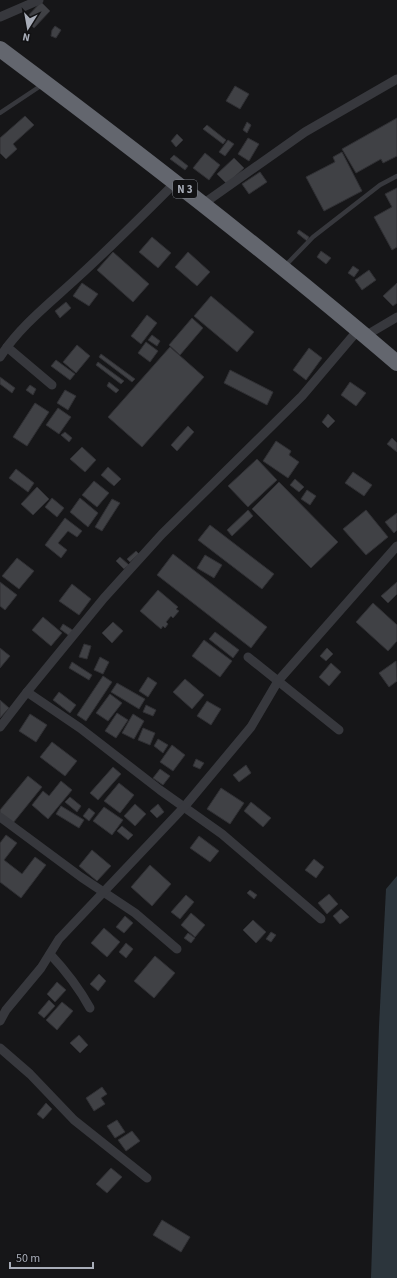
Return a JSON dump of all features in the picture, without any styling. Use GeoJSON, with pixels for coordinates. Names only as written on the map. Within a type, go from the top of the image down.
{"type":"FeatureCollection","features":[{"type":"Feature","properties":{"kind":"highway","name":"N 3"},"geometry":{"type":"LineString","coordinates":[[0,49],[176,182],[397,363]]}},
{"type":"Feature","properties":{"kind":"street"},"geometry":{"type":"LineString","coordinates":[[0,17],[38,0]]}},
{"type":"Feature","properties":{"kind":"street"},"geometry":{"type":"LineString","coordinates":[[203,204],[305,132],[397,79]]}},
{"type":"Feature","properties":{"kind":"street"},"geometry":{"type":"LineString","coordinates":[[0,357],[25,327],[121,237],[176,182]]}},
{"type":"Feature","properties":{"kind":"street"},"geometry":{"type":"LineString","coordinates":[[0,727],[104,598],[162,534],[302,396],[361,333],[397,317]]}},
{"type":"Feature","properties":{"kind":"street"},"geometry":{"type":"LineString","coordinates":[[7,347],[52,385]]}},
{"type":"Feature","properties":{"kind":"street"},"geometry":{"type":"LineString","coordinates":[[0,1021],[6,1010],[25,989],[59,939],[184,806],[251,726],[278,681],[397,546]]}},
{"type":"Feature","properties":{"kind":"street"},"geometry":{"type":"LineString","coordinates":[[248,657],[339,730]]}},
{"type":"Feature","properties":{"kind":"street"},"geometry":{"type":"LineString","coordinates":[[27,692],[80,728],[241,850],[321,919]]}},
{"type":"Feature","properties":{"kind":"street"},"geometry":{"type":"LineString","coordinates":[[0,817],[103,892],[135,913],[177,949]]}},
{"type":"Feature","properties":{"kind":"street"},"geometry":{"type":"LineString","coordinates":[[50,954],[65,970],[81,992],[90,1008]]}},
{"type":"Feature","properties":{"kind":"street"},"geometry":{"type":"LineString","coordinates":[[0,1048],[30,1074],[74,1120],[147,1178]]}},
{"type":"Feature","properties":{"kind":"lane"},"geometry":{"type":"LineString","coordinates":[[0,113],[46,83]]}},
{"type":"Feature","properties":{"kind":"lane"},"geometry":{"type":"LineString","coordinates":[[282,269],[314,237],[380,185],[397,176]]}},
{"type":"Feature","properties":{"kind":"shaded area"},"geometry":{"type":"Polygon","coordinates":[[[397,876],[397,1278],[371,1278],[379,1026],[386,889],[397,876]]]}},
{"type":"Feature","properties":{"kind":"building"},"geometry":{"type":"Polygon","coordinates":[[[41,2],[50,11],[34,28],[25,19],[41,2]]]}},
{"type":"Feature","properties":{"kind":"building"},"geometry":{"type":"Polygon","coordinates":[[[55,26],[61,30],[56,38],[51,36],[52,30],[55,26]]]}},
{"type":"Feature","properties":{"kind":"building"},"geometry":{"type":"Polygon","coordinates":[[[235,86],[249,94],[240,109],[226,101],[235,86]]]}},
{"type":"Feature","properties":{"kind":"building"},"geometry":{"type":"Polygon","coordinates":[[[25,116],[34,125],[13,144],[17,149],[6,159],[0,153],[0,138],[25,116]]]}},
{"type":"Feature","properties":{"kind":"building"},"geometry":{"type":"Polygon","coordinates":[[[397,118],[397,156],[383,163],[381,159],[356,173],[342,149],[397,118]]]}},
{"type":"Feature","properties":{"kind":"building"},"geometry":{"type":"Polygon","coordinates":[[[247,122],[251,125],[247,133],[243,130],[247,122]]]}},
{"type":"Feature","properties":{"kind":"building"},"geometry":{"type":"Polygon","coordinates":[[[207,125],[226,140],[223,144],[203,129],[207,125]]]}},
{"type":"Feature","properties":{"kind":"building"},"geometry":{"type":"Polygon","coordinates":[[[177,134],[183,140],[176,147],[171,141],[177,134]]]}},
{"type":"Feature","properties":{"kind":"building"},"geometry":{"type":"Polygon","coordinates":[[[248,138],[259,144],[249,161],[238,154],[248,138]]]}},
{"type":"Feature","properties":{"kind":"building"},"geometry":{"type":"Polygon","coordinates":[[[228,140],[234,144],[225,156],[219,152],[228,140]]]}},
{"type":"Feature","properties":{"kind":"building"},"geometry":{"type":"Polygon","coordinates":[[[342,152],[362,191],[324,211],[306,177],[335,162],[333,157],[342,152]]]}},
{"type":"Feature","properties":{"kind":"building"},"geometry":{"type":"Polygon","coordinates":[[[205,153],[220,165],[209,180],[193,168],[205,153]]]}},
{"type":"Feature","properties":{"kind":"building"},"geometry":{"type":"Polygon","coordinates":[[[174,155],[188,166],[185,170],[170,159],[174,155]]]}},
{"type":"Feature","properties":{"kind":"building"},"geometry":{"type":"Polygon","coordinates":[[[234,158],[244,168],[227,184],[217,174],[234,158]]]}},
{"type":"Feature","properties":{"kind":"building"},"geometry":{"type":"Polygon","coordinates":[[[260,172],[267,182],[249,194],[242,184],[260,172]]]}},
{"type":"Feature","properties":{"kind":"building"},"geometry":{"type":"Polygon","coordinates":[[[397,188],[397,247],[392,250],[374,217],[392,207],[385,194],[397,188]]]}},
{"type":"Feature","properties":{"kind":"building"},"geometry":{"type":"Polygon","coordinates":[[[299,230],[309,237],[307,241],[297,233],[299,230]]]}},
{"type":"Feature","properties":{"kind":"building"},"geometry":{"type":"Polygon","coordinates":[[[152,237],[171,253],[158,268],[139,252],[152,237]]]}},
{"type":"Feature","properties":{"kind":"building"},"geometry":{"type":"Polygon","coordinates":[[[321,251],[331,258],[326,264],[317,257],[321,251]]]}},
{"type":"Feature","properties":{"kind":"building"},"geometry":{"type":"Polygon","coordinates":[[[113,252],[149,284],[133,302],[97,270],[113,252]]]}},
{"type":"Feature","properties":{"kind":"building"},"geometry":{"type":"Polygon","coordinates":[[[188,252],[210,272],[197,286],[175,267],[188,252]]]}},
{"type":"Feature","properties":{"kind":"building"},"geometry":{"type":"Polygon","coordinates":[[[353,266],[359,270],[354,277],[348,273],[353,266]]]}},
{"type":"Feature","properties":{"kind":"building"},"geometry":{"type":"Polygon","coordinates":[[[369,270],[376,280],[362,290],[355,280],[369,270]]]}},
{"type":"Feature","properties":{"kind":"building"},"geometry":{"type":"Polygon","coordinates":[[[82,283],[98,294],[89,306],[73,296],[82,283]]]}},
{"type":"Feature","properties":{"kind":"building"},"geometry":{"type":"Polygon","coordinates":[[[397,283],[397,303],[393,306],[383,296],[397,283]]]}},
{"type":"Feature","properties":{"kind":"building"},"geometry":{"type":"Polygon","coordinates":[[[211,296],[254,332],[237,352],[194,316],[211,296]]]}},
{"type":"Feature","properties":{"kind":"building"},"geometry":{"type":"Polygon","coordinates":[[[66,302],[71,308],[60,318],[55,311],[66,302]]]}},
{"type":"Feature","properties":{"kind":"building"},"geometry":{"type":"Polygon","coordinates":[[[147,315],[157,323],[141,344],[131,336],[147,315]]]}},
{"type":"Feature","properties":{"kind":"building"},"geometry":{"type":"Polygon","coordinates":[[[192,318],[203,328],[180,355],[169,345],[192,318]]]}},
{"type":"Feature","properties":{"kind":"building"},"geometry":{"type":"Polygon","coordinates":[[[152,335],[160,341],[157,346],[148,340],[152,335]]]}},
{"type":"Feature","properties":{"kind":"building"},"geometry":{"type":"Polygon","coordinates":[[[146,342],[158,351],[150,362],[138,353],[146,342]]]}},
{"type":"Feature","properties":{"kind":"building"},"geometry":{"type":"Polygon","coordinates":[[[77,345],[90,356],[76,373],[63,362],[77,345]]]}},
{"type":"Feature","properties":{"kind":"building"},"geometry":{"type":"Polygon","coordinates":[[[170,347],[204,377],[142,447],[108,417],[170,347]]]}},
{"type":"Feature","properties":{"kind":"building"},"geometry":{"type":"Polygon","coordinates":[[[309,348],[322,358],[306,380],[293,370],[309,348]]]}},
{"type":"Feature","properties":{"kind":"building"},"geometry":{"type":"Polygon","coordinates":[[[101,354],[135,379],[132,382],[99,357],[101,354]]]}},
{"type":"Feature","properties":{"kind":"building"},"geometry":{"type":"Polygon","coordinates":[[[56,360],[75,374],[70,380],[51,366],[56,360]]]}},
{"type":"Feature","properties":{"kind":"building"},"geometry":{"type":"Polygon","coordinates":[[[98,362],[124,381],[121,384],[96,365],[98,362]]]}},
{"type":"Feature","properties":{"kind":"building"},"geometry":{"type":"Polygon","coordinates":[[[230,370],[273,392],[267,405],[224,383],[230,370]]]}},
{"type":"Feature","properties":{"kind":"building"},"geometry":{"type":"Polygon","coordinates":[[[0,377],[15,388],[12,393],[0,384],[0,377]]]}},
{"type":"Feature","properties":{"kind":"building"},"geometry":{"type":"Polygon","coordinates":[[[109,382],[119,390],[116,393],[107,386],[109,382]]]}},
{"type":"Feature","properties":{"kind":"building"},"geometry":{"type":"Polygon","coordinates":[[[350,382],[366,393],[356,406],[341,395],[350,382]]]}},
{"type":"Feature","properties":{"kind":"building"},"geometry":{"type":"Polygon","coordinates":[[[30,385],[36,389],[33,395],[26,390],[30,385]]]}},
{"type":"Feature","properties":{"kind":"building"},"geometry":{"type":"Polygon","coordinates":[[[65,390],[76,396],[68,410],[57,403],[65,390]]]}},
{"type":"Feature","properties":{"kind":"building"},"geometry":{"type":"Polygon","coordinates":[[[35,403],[49,412],[27,446],[13,437],[35,403]]]}},
{"type":"Feature","properties":{"kind":"building"},"geometry":{"type":"Polygon","coordinates":[[[58,408],[71,417],[59,434],[46,425],[58,408]]]}},
{"type":"Feature","properties":{"kind":"building"},"geometry":{"type":"Polygon","coordinates":[[[328,414],[335,421],[328,428],[322,422],[328,414]]]}},
{"type":"Feature","properties":{"kind":"building"},"geometry":{"type":"Polygon","coordinates":[[[188,426],[194,432],[177,451],[171,445],[188,426]]]}},
{"type":"Feature","properties":{"kind":"building"},"geometry":{"type":"Polygon","coordinates":[[[65,432],[72,438],[69,442],[61,435],[65,432]]]}},
{"type":"Feature","properties":{"kind":"building"},"geometry":{"type":"Polygon","coordinates":[[[392,438],[397,443],[397,452],[387,444],[392,438]]]}},
{"type":"Feature","properties":{"kind":"building"},"geometry":{"type":"Polygon","coordinates":[[[276,441],[291,451],[289,455],[299,462],[288,478],[263,461],[276,441]]]}},
{"type":"Feature","properties":{"kind":"building"},"geometry":{"type":"Polygon","coordinates":[[[82,447],[96,460],[85,472],[70,459],[82,447]]]}},
{"type":"Feature","properties":{"kind":"building"},"geometry":{"type":"Polygon","coordinates":[[[257,459],[277,480],[248,507],[228,486],[257,459]]]}},
{"type":"Feature","properties":{"kind":"building"},"geometry":{"type":"Polygon","coordinates":[[[108,467],[121,479],[114,486],[101,475],[108,467]]]}},
{"type":"Feature","properties":{"kind":"building"},"geometry":{"type":"Polygon","coordinates":[[[16,469],[34,483],[28,492],[9,478],[16,469]]]}},
{"type":"Feature","properties":{"kind":"building"},"geometry":{"type":"Polygon","coordinates":[[[353,472],[372,485],[364,496],[345,483],[353,472]]]}},
{"type":"Feature","properties":{"kind":"building"},"geometry":{"type":"Polygon","coordinates":[[[295,479],[304,487],[299,492],[290,485],[295,479]]]}},
{"type":"Feature","properties":{"kind":"building"},"geometry":{"type":"Polygon","coordinates":[[[94,481],[109,493],[97,507],[82,495],[94,481]]]}},
{"type":"Feature","properties":{"kind":"building"},"geometry":{"type":"Polygon","coordinates":[[[279,482],[338,542],[311,568],[252,509],[279,482]]]}},
{"type":"Feature","properties":{"kind":"building"},"geometry":{"type":"Polygon","coordinates":[[[37,487],[49,499],[33,515],[21,504],[37,487]]]}},
{"type":"Feature","properties":{"kind":"building"},"geometry":{"type":"Polygon","coordinates":[[[307,490],[316,496],[310,505],[301,499],[307,490]]]}},
{"type":"Feature","properties":{"kind":"building"},"geometry":{"type":"Polygon","coordinates":[[[52,498],[64,508],[57,517],[45,507],[52,498]]]}},
{"type":"Feature","properties":{"kind":"building"},"geometry":{"type":"Polygon","coordinates":[[[80,498],[98,513],[88,527],[70,512],[80,498]]]}},
{"type":"Feature","properties":{"kind":"building"},"geometry":{"type":"Polygon","coordinates":[[[112,499],[120,503],[102,531],[95,527],[112,499]]]}},
{"type":"Feature","properties":{"kind":"building"},"geometry":{"type":"Polygon","coordinates":[[[248,510],[253,516],[232,536],[227,530],[248,510]]]}},
{"type":"Feature","properties":{"kind":"building"},"geometry":{"type":"Polygon","coordinates":[[[366,510],[388,537],[366,555],[343,529],[366,510]]]}},
{"type":"Feature","properties":{"kind":"building"},"geometry":{"type":"Polygon","coordinates":[[[397,513],[397,530],[394,533],[385,522],[397,513]]]}},
{"type":"Feature","properties":{"kind":"building"},"geometry":{"type":"Polygon","coordinates":[[[65,518],[82,531],[77,537],[68,531],[58,543],[67,550],[61,558],[45,545],[65,518]]]}},
{"type":"Feature","properties":{"kind":"building"},"geometry":{"type":"Polygon","coordinates":[[[210,525],[274,574],[262,589],[198,540],[210,525]]]}},
{"type":"Feature","properties":{"kind":"building"},"geometry":{"type":"Polygon","coordinates":[[[136,551],[139,554],[130,562],[127,559],[136,551]]]}},
{"type":"Feature","properties":{"kind":"building"},"geometry":{"type":"Polygon","coordinates":[[[173,554],[267,627],[251,648],[157,575],[173,554]]]}},
{"type":"Feature","properties":{"kind":"building"},"geometry":{"type":"Polygon","coordinates":[[[205,555],[222,565],[214,578],[197,568],[205,555]]]}},
{"type":"Feature","properties":{"kind":"building"},"geometry":{"type":"Polygon","coordinates":[[[120,557],[129,565],[124,569],[116,561],[120,557]]]}},
{"type":"Feature","properties":{"kind":"building"},"geometry":{"type":"Polygon","coordinates":[[[17,558],[34,571],[19,589],[2,576],[17,558]]]}},
{"type":"Feature","properties":{"kind":"building"},"geometry":{"type":"Polygon","coordinates":[[[0,582],[17,595],[5,610],[0,606],[0,582]]]}},
{"type":"Feature","properties":{"kind":"building"},"geometry":{"type":"Polygon","coordinates":[[[397,582],[397,594],[388,603],[381,596],[397,582]]]}},
{"type":"Feature","properties":{"kind":"building"},"geometry":{"type":"Polygon","coordinates":[[[72,584],[91,599],[79,615],[59,601],[72,584]]]}},
{"type":"Feature","properties":{"kind":"building"},"geometry":{"type":"Polygon","coordinates":[[[158,590],[178,607],[176,609],[179,611],[173,618],[171,616],[166,622],[168,624],[165,628],[163,626],[161,629],[140,611],[158,590]]]}},
{"type":"Feature","properties":{"kind":"building"},"geometry":{"type":"Polygon","coordinates":[[[373,603],[397,625],[397,641],[388,651],[356,622],[373,603]]]}},
{"type":"Feature","properties":{"kind":"building"},"geometry":{"type":"Polygon","coordinates":[[[43,617],[62,633],[51,646],[32,630],[43,617]]]}},
{"type":"Feature","properties":{"kind":"building"},"geometry":{"type":"Polygon","coordinates":[[[113,622],[123,631],[112,643],[102,633],[113,622]]]}},
{"type":"Feature","properties":{"kind":"building"},"geometry":{"type":"Polygon","coordinates":[[[63,624],[74,631],[71,637],[60,629],[63,624]]]}},
{"type":"Feature","properties":{"kind":"building"},"geometry":{"type":"Polygon","coordinates":[[[215,632],[239,650],[233,658],[209,639],[215,632]]]}},
{"type":"Feature","properties":{"kind":"building"},"geometry":{"type":"Polygon","coordinates":[[[204,640],[232,661],[220,677],[192,656],[204,640]]]}},
{"type":"Feature","properties":{"kind":"building"},"geometry":{"type":"Polygon","coordinates":[[[84,644],[91,646],[87,659],[79,657],[84,644]]]}},
{"type":"Feature","properties":{"kind":"building"},"geometry":{"type":"Polygon","coordinates":[[[0,648],[10,656],[0,668],[0,648]]]}},
{"type":"Feature","properties":{"kind":"building"},"geometry":{"type":"Polygon","coordinates":[[[327,648],[333,654],[326,661],[320,656],[327,648]]]}},
{"type":"Feature","properties":{"kind":"building"},"geometry":{"type":"Polygon","coordinates":[[[100,657],[109,662],[103,674],[94,670],[100,657]]]}},
{"type":"Feature","properties":{"kind":"building"},"geometry":{"type":"Polygon","coordinates":[[[396,661],[397,681],[389,687],[379,673],[396,661]]]}},
{"type":"Feature","properties":{"kind":"building"},"geometry":{"type":"Polygon","coordinates":[[[72,662],[92,675],[89,680],[69,668],[72,662]]]}},
{"type":"Feature","properties":{"kind":"building"},"geometry":{"type":"Polygon","coordinates":[[[331,663],[341,672],[329,686],[319,677],[331,663]]]}},
{"type":"Feature","properties":{"kind":"building"},"geometry":{"type":"Polygon","coordinates":[[[103,676],[112,682],[86,721],[77,715],[103,676]]]}},
{"type":"Feature","properties":{"kind":"building"},"geometry":{"type":"Polygon","coordinates":[[[148,677],[157,683],[148,697],[139,691],[148,677]]]}},
{"type":"Feature","properties":{"kind":"building"},"geometry":{"type":"Polygon","coordinates":[[[185,679],[204,695],[192,709],[173,692],[185,679]]]}},
{"type":"Feature","properties":{"kind":"building"},"geometry":{"type":"Polygon","coordinates":[[[117,683],[145,699],[139,709],[111,692],[117,683]]]}},
{"type":"Feature","properties":{"kind":"building"},"geometry":{"type":"Polygon","coordinates":[[[59,692],[76,705],[70,713],[53,700],[59,692]]]}},
{"type":"Feature","properties":{"kind":"building"},"geometry":{"type":"Polygon","coordinates":[[[110,694],[122,703],[108,721],[96,713],[110,694]]]}},
{"type":"Feature","properties":{"kind":"building"},"geometry":{"type":"Polygon","coordinates":[[[0,700],[9,708],[0,718],[0,700]]]}},
{"type":"Feature","properties":{"kind":"building"},"geometry":{"type":"Polygon","coordinates":[[[207,701],[221,709],[211,725],[197,716],[207,701]]]}},
{"type":"Feature","properties":{"kind":"building"},"geometry":{"type":"Polygon","coordinates":[[[146,705],[156,710],[153,716],[143,712],[146,705]]]}},
{"type":"Feature","properties":{"kind":"building"},"geometry":{"type":"Polygon","coordinates":[[[117,713],[128,720],[116,738],[105,731],[117,713]]]}},
{"type":"Feature","properties":{"kind":"building"},"geometry":{"type":"Polygon","coordinates":[[[30,714],[47,725],[36,742],[19,731],[30,714]]]}},
{"type":"Feature","properties":{"kind":"building"},"geometry":{"type":"Polygon","coordinates":[[[133,714],[144,721],[134,739],[122,733],[133,714]]]}},
{"type":"Feature","properties":{"kind":"building"},"geometry":{"type":"Polygon","coordinates":[[[143,728],[155,733],[150,745],[138,740],[143,728]]]}},
{"type":"Feature","properties":{"kind":"building"},"geometry":{"type":"Polygon","coordinates":[[[158,739],[168,745],[163,753],[154,746],[158,739]]]}},
{"type":"Feature","properties":{"kind":"building"},"geometry":{"type":"Polygon","coordinates":[[[52,742],[77,761],[65,776],[40,757],[52,742]]]}},
{"type":"Feature","properties":{"kind":"building"},"geometry":{"type":"Polygon","coordinates":[[[172,745],[185,755],[173,771],[160,762],[172,745]]]}},
{"type":"Feature","properties":{"kind":"building"},"geometry":{"type":"Polygon","coordinates":[[[196,759],[204,763],[200,769],[193,766],[196,759]]]}},
{"type":"Feature","properties":{"kind":"building"},"geometry":{"type":"Polygon","coordinates":[[[246,765],[251,773],[239,782],[233,775],[246,765]]]}},
{"type":"Feature","properties":{"kind":"building"},"geometry":{"type":"Polygon","coordinates":[[[113,767],[121,774],[98,800],[90,793],[113,767]]]}},
{"type":"Feature","properties":{"kind":"building"},"geometry":{"type":"Polygon","coordinates":[[[160,769],[170,776],[163,785],[153,778],[160,769]]]}},
{"type":"Feature","properties":{"kind":"building"},"geometry":{"type":"Polygon","coordinates":[[[28,776],[42,787],[13,823],[0,813],[0,810],[28,776]]]}},
{"type":"Feature","properties":{"kind":"building"},"geometry":{"type":"Polygon","coordinates":[[[61,781],[72,790],[48,819],[32,805],[43,791],[49,796],[61,781]]]}},
{"type":"Feature","properties":{"kind":"building"},"geometry":{"type":"Polygon","coordinates":[[[119,783],[134,795],[120,813],[104,801],[119,783]]]}},
{"type":"Feature","properties":{"kind":"building"},"geometry":{"type":"Polygon","coordinates":[[[221,788],[244,803],[230,824],[207,809],[221,788]]]}},
{"type":"Feature","properties":{"kind":"building"},"geometry":{"type":"Polygon","coordinates":[[[70,797],[81,806],[77,812],[65,802],[70,797]]]}},
{"type":"Feature","properties":{"kind":"building"},"geometry":{"type":"Polygon","coordinates":[[[251,802],[271,818],[263,827],[244,811],[251,802]]]}},
{"type":"Feature","properties":{"kind":"building"},"geometry":{"type":"Polygon","coordinates":[[[135,804],[146,814],[135,826],[124,816],[135,804]]]}},
{"type":"Feature","properties":{"kind":"building"},"geometry":{"type":"Polygon","coordinates":[[[158,804],[164,812],[157,818],[150,811],[158,804]]]}},
{"type":"Feature","properties":{"kind":"building"},"geometry":{"type":"Polygon","coordinates":[[[61,806],[84,820],[79,828],[56,814],[61,806]]]}},
{"type":"Feature","properties":{"kind":"building"},"geometry":{"type":"Polygon","coordinates":[[[104,807],[123,820],[112,835],[93,821],[104,807]]]}},
{"type":"Feature","properties":{"kind":"building"},"geometry":{"type":"Polygon","coordinates":[[[89,808],[95,813],[89,821],[83,816],[89,808]]]}},
{"type":"Feature","properties":{"kind":"building"},"geometry":{"type":"Polygon","coordinates":[[[122,826],[133,835],[128,840],[117,831],[122,826]]]}},
{"type":"Feature","properties":{"kind":"building"},"geometry":{"type":"Polygon","coordinates":[[[6,835],[17,843],[4,860],[22,874],[35,857],[46,865],[21,898],[0,882],[0,843],[6,835]]]}},
{"type":"Feature","properties":{"kind":"building"},"geometry":{"type":"Polygon","coordinates":[[[199,836],[219,851],[210,862],[190,848],[199,836]]]}},
{"type":"Feature","properties":{"kind":"building"},"geometry":{"type":"Polygon","coordinates":[[[92,850],[111,866],[97,881],[79,866],[92,850]]]}},
{"type":"Feature","properties":{"kind":"building"},"geometry":{"type":"Polygon","coordinates":[[[314,859],[324,867],[316,878],[305,870],[314,859]]]}},
{"type":"Feature","properties":{"kind":"building"},"geometry":{"type":"Polygon","coordinates":[[[150,865],[171,884],[152,906],[131,887],[150,865]]]}},
{"type":"Feature","properties":{"kind":"building"},"geometry":{"type":"Polygon","coordinates":[[[250,890],[257,895],[254,899],[247,893],[250,890]]]}},
{"type":"Feature","properties":{"kind":"building"},"geometry":{"type":"Polygon","coordinates":[[[329,894],[338,904],[327,914],[318,903],[329,894]]]}},
{"type":"Feature","properties":{"kind":"building"},"geometry":{"type":"Polygon","coordinates":[[[186,895],[194,902],[180,919],[171,912],[186,895]]]}},
{"type":"Feature","properties":{"kind":"building"},"geometry":{"type":"Polygon","coordinates":[[[341,909],[349,917],[340,924],[333,916],[341,909]]]}},
{"type":"Feature","properties":{"kind":"building"},"geometry":{"type":"Polygon","coordinates":[[[191,913],[205,925],[195,937],[181,925],[191,913]]]}},
{"type":"Feature","properties":{"kind":"building"},"geometry":{"type":"Polygon","coordinates":[[[125,916],[133,923],[124,933],[116,927],[125,916]]]}},
{"type":"Feature","properties":{"kind":"building"},"geometry":{"type":"Polygon","coordinates":[[[253,920],[266,932],[256,943],[243,930],[253,920]]]}},
{"type":"Feature","properties":{"kind":"building"},"geometry":{"type":"Polygon","coordinates":[[[104,928],[120,942],[107,957],[91,943],[104,928]]]}},
{"type":"Feature","properties":{"kind":"building"},"geometry":{"type":"Polygon","coordinates":[[[271,932],[276,935],[271,942],[266,939],[271,932]]]}},
{"type":"Feature","properties":{"kind":"building"},"geometry":{"type":"Polygon","coordinates":[[[188,933],[195,938],[191,943],[184,938],[188,933]]]}},
{"type":"Feature","properties":{"kind":"building"},"geometry":{"type":"Polygon","coordinates":[[[126,943],[133,949],[126,958],[119,952],[126,943]]]}},
{"type":"Feature","properties":{"kind":"building"},"geometry":{"type":"Polygon","coordinates":[[[155,956],[175,973],[154,998],[134,981],[155,956]]]}},
{"type":"Feature","properties":{"kind":"building"},"geometry":{"type":"Polygon","coordinates":[[[99,974],[106,981],[98,991],[90,984],[99,974]]]}},
{"type":"Feature","properties":{"kind":"building"},"geometry":{"type":"Polygon","coordinates":[[[57,982],[66,990],[55,1002],[47,994],[57,982]]]}},
{"type":"Feature","properties":{"kind":"building"},"geometry":{"type":"Polygon","coordinates":[[[49,1000],[55,1006],[44,1018],[38,1013],[49,1000]]]}},
{"type":"Feature","properties":{"kind":"building"},"geometry":{"type":"Polygon","coordinates":[[[62,1002],[73,1011],[57,1030],[46,1020],[62,1002]]]}},
{"type":"Feature","properties":{"kind":"building"},"geometry":{"type":"Polygon","coordinates":[[[79,1035],[88,1045],[80,1053],[70,1043],[79,1035]]]}},
{"type":"Feature","properties":{"kind":"building"},"geometry":{"type":"Polygon","coordinates":[[[102,1087],[107,1094],[101,1098],[105,1104],[94,1111],[86,1098],[102,1087]]]}},
{"type":"Feature","properties":{"kind":"building"},"geometry":{"type":"Polygon","coordinates":[[[46,1103],[52,1109],[43,1119],[37,1114],[46,1103]]]}},
{"type":"Feature","properties":{"kind":"building"},"geometry":{"type":"Polygon","coordinates":[[[117,1120],[125,1132],[115,1138],[107,1126],[117,1120]]]}},
{"type":"Feature","properties":{"kind":"building"},"geometry":{"type":"Polygon","coordinates":[[[132,1131],[140,1141],[126,1151],[118,1140],[132,1131]]]}},
{"type":"Feature","properties":{"kind":"building"},"geometry":{"type":"Polygon","coordinates":[[[111,1168],[122,1177],[107,1193],[96,1184],[111,1168]]]}},
{"type":"Feature","properties":{"kind":"building"},"geometry":{"type":"Polygon","coordinates":[[[162,1220],[190,1237],[181,1252],[153,1235],[162,1220]]]}}]}
